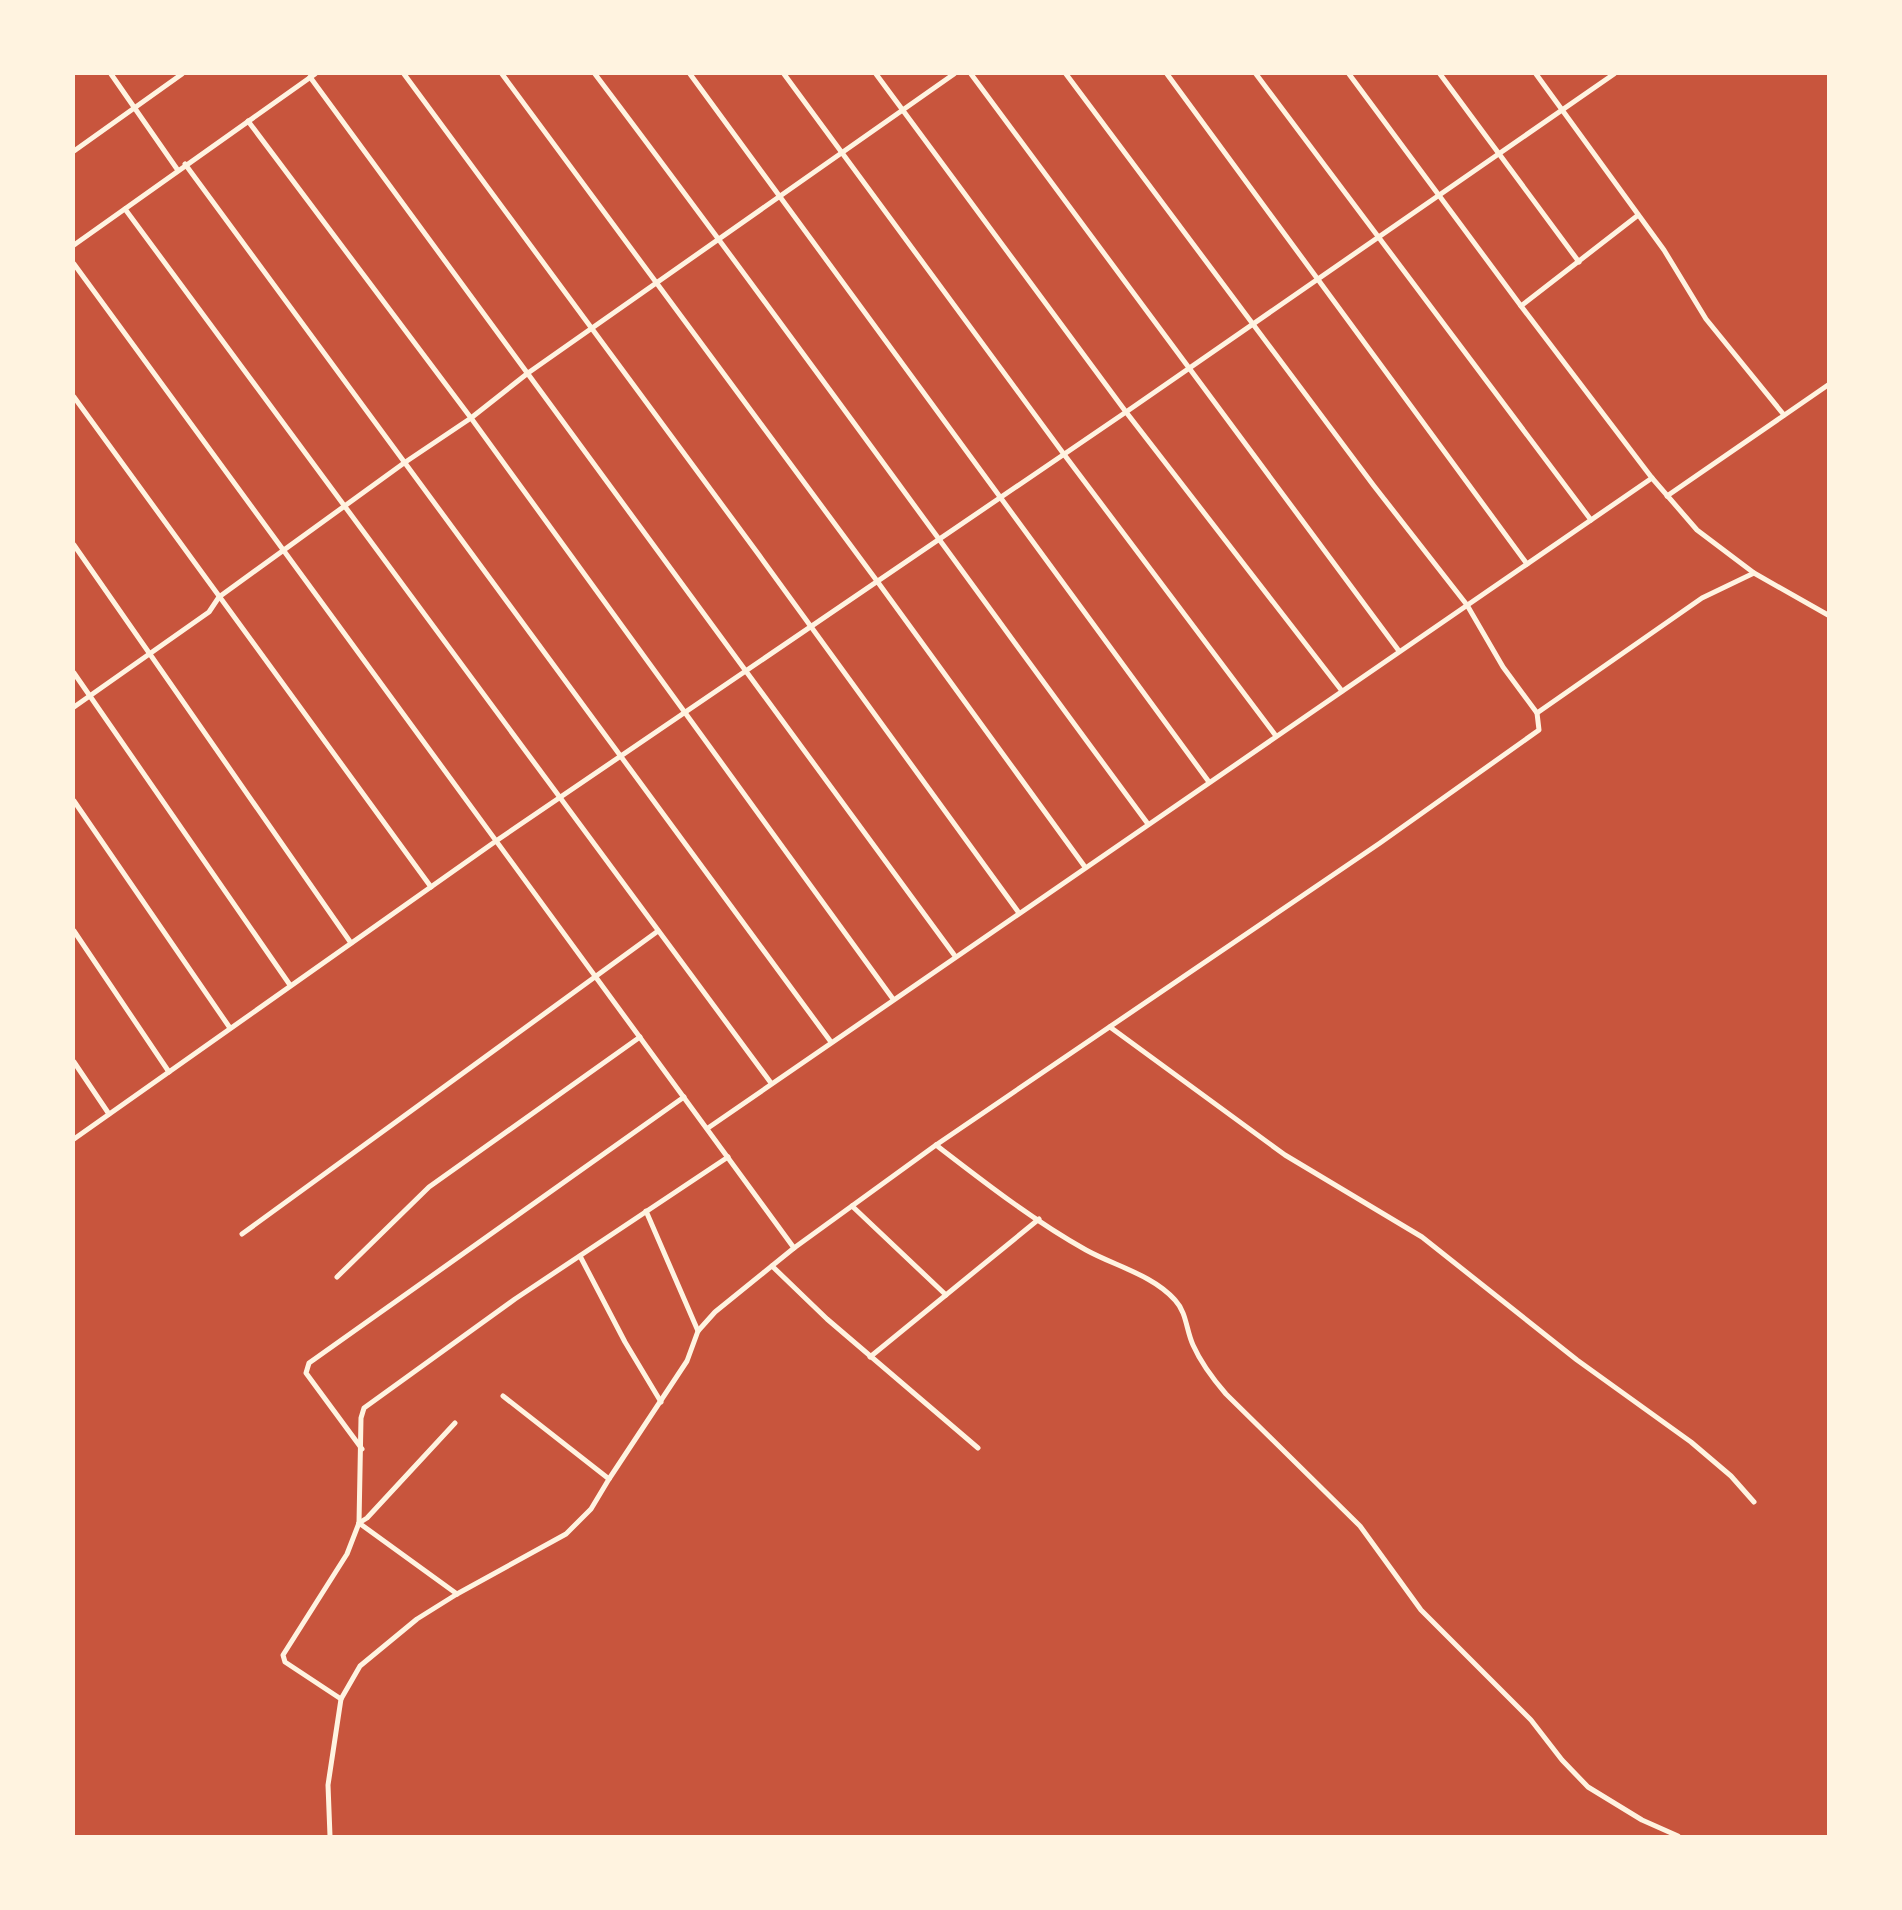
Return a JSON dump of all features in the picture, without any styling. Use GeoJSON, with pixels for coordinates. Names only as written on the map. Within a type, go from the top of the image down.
{"type":"FeatureCollection","features":[{"type":"Feature","properties":{"kind":"street"},"geometry":{"type":"LineString","coordinates":[[111,74],[177,169]]}},
{"type":"Feature","properties":{"kind":"street"},"geometry":{"type":"LineString","coordinates":[[74,150],[182,74]]}},
{"type":"Feature","properties":{"kind":"street"},"geometry":{"type":"LineString","coordinates":[[404,74],[1019,913]]}},
{"type":"Feature","properties":{"kind":"street"},"geometry":{"type":"LineString","coordinates":[[502,74],[1085,867]]}},
{"type":"Feature","properties":{"kind":"street"},"geometry":{"type":"LineString","coordinates":[[595,74],[719,238],[937,539],[1149,824]]}},
{"type":"Feature","properties":{"kind":"street"},"geometry":{"type":"LineString","coordinates":[[691,74],[1209,782]]}},
{"type":"Feature","properties":{"kind":"street"},"geometry":{"type":"LineString","coordinates":[[784,74],[1063,453],[1276,736]]}},
{"type":"Feature","properties":{"kind":"street"},"geometry":{"type":"LineString","coordinates":[[876,74],[1126,412],[1342,691]]}},
{"type":"Feature","properties":{"kind":"street"},"geometry":{"type":"LineString","coordinates":[[74,707],[208,612],[219,597],[404,463],[471,418],[528,373],[954,74]]}},
{"type":"Feature","properties":{"kind":"street"},"geometry":{"type":"LineString","coordinates":[[971,74],[1399,651]]}},
{"type":"Feature","properties":{"kind":"street"},"geometry":{"type":"LineString","coordinates":[[330,1836],[328,1785],[341,1699],[360,1666],[417,1619],[566,1534],[591,1509],[687,1361],[698,1331],[715,1312],[794,1248],[936,1145],[1380,843],[1539,730],[1537,713],[1503,667],[1467,605],[1374,486],[1066,74]]}},
{"type":"Feature","properties":{"kind":"street"},"geometry":{"type":"LineString","coordinates":[[1167,74],[1527,564]]}},
{"type":"Feature","properties":{"kind":"street"},"geometry":{"type":"LineString","coordinates":[[1256,74],[1591,520]]}},
{"type":"Feature","properties":{"kind":"street"},"geometry":{"type":"LineString","coordinates":[[1349,74],[1652,478],[1697,530],[1754,573],[1829,615]]}},
{"type":"Feature","properties":{"kind":"street"},"geometry":{"type":"LineString","coordinates":[[1440,74],[1579,262]]}},
{"type":"Feature","properties":{"kind":"street"},"geometry":{"type":"LineString","coordinates":[[1536,74],[1664,250],[1706,319],[1784,415]]}},
{"type":"Feature","properties":{"kind":"street"},"geometry":{"type":"LineString","coordinates":[[74,1139],[495,841],[1126,412],[1188,366],[1614,74]]}},
{"type":"Feature","properties":{"kind":"street"},"geometry":{"type":"LineString","coordinates":[[74,245],[312,75],[955,956]]}},
{"type":"Feature","properties":{"kind":"street"},"geometry":{"type":"LineString","coordinates":[[248,121],[471,418],[893,999]]}},
{"type":"Feature","properties":{"kind":"street"},"geometry":{"type":"LineString","coordinates":[[185,164],[831,1042]]}},
{"type":"Feature","properties":{"kind":"street"},"geometry":{"type":"LineString","coordinates":[[125,209],[771,1083]]}},
{"type":"Feature","properties":{"kind":"street"},"geometry":{"type":"LineString","coordinates":[[1521,306],[1637,216]]}},
{"type":"Feature","properties":{"kind":"street"},"geometry":{"type":"LineString","coordinates":[[74,264],[794,1248]]}},
{"type":"Feature","properties":{"kind":"street"},"geometry":{"type":"LineString","coordinates":[[1667,496],[1829,384]]}},
{"type":"Feature","properties":{"kind":"street"},"geometry":{"type":"LineString","coordinates":[[74,397],[431,887]]}},
{"type":"Feature","properties":{"kind":"street"},"geometry":{"type":"LineString","coordinates":[[708,1128],[1652,478]]}},
{"type":"Feature","properties":{"kind":"street"},"geometry":{"type":"LineString","coordinates":[[74,545],[351,943]]}},
{"type":"Feature","properties":{"kind":"street"},"geometry":{"type":"LineString","coordinates":[[1537,713],[1702,598],[1754,573]]}},
{"type":"Feature","properties":{"kind":"street"},"geometry":{"type":"LineString","coordinates":[[74,673],[290,985]]}},
{"type":"Feature","properties":{"kind":"street"},"geometry":{"type":"LineString","coordinates":[[74,801],[230,1028]]}},
{"type":"Feature","properties":{"kind":"street"},"geometry":{"type":"LineString","coordinates":[[74,931],[169,1072]]}},
{"type":"Feature","properties":{"kind":"street"},"geometry":{"type":"LineString","coordinates":[[242,1234],[658,931]]}},
{"type":"Feature","properties":{"kind":"street"},"geometry":{"type":"LineString","coordinates":[[1110,1027],[1285,1155],[1422,1237],[1577,1360],[1692,1442],[1731,1476],[1754,1502]]}},
{"type":"Feature","properties":{"kind":"street"},"geometry":{"type":"LineString","coordinates":[[337,1278],[429,1187],[640,1037]]}},
{"type":"Feature","properties":{"kind":"street"},"geometry":{"type":"LineString","coordinates":[[74,1062],[109,1114]]}},
{"type":"Feature","properties":{"kind":"street"},"geometry":{"type":"LineString","coordinates":[[362,1449],[306,1373],[309,1363],[684,1097]]}},
{"type":"Feature","properties":{"kind":"street"},"geometry":{"type":"LineString","coordinates":[[936,1145],[983,1181],[1086,1250],[1151,1281],[1175,1300],[1186,1318],[1192,1343],[1208,1373],[1360,1526],[1422,1610],[1531,1720],[1562,1760],[1588,1787],[1643,1820],[1678,1836]]}},
{"type":"Feature","properties":{"kind":"street"},"geometry":{"type":"LineString","coordinates":[[341,1699],[285,1662],[283,1655],[347,1554],[359,1523],[361,1418],[364,1408],[515,1298],[728,1157]]}},
{"type":"Feature","properties":{"kind":"street"},"geometry":{"type":"LineString","coordinates":[[852,1206],[946,1295]]}},
{"type":"Feature","properties":{"kind":"street"},"geometry":{"type":"LineString","coordinates":[[646,1211],[698,1331]]}},
{"type":"Feature","properties":{"kind":"street"},"geometry":{"type":"LineString","coordinates":[[870,1357],[1039,1219]]}},
{"type":"Feature","properties":{"kind":"street"},"geometry":{"type":"LineString","coordinates":[[580,1256],[625,1342],[661,1402]]}},
{"type":"Feature","properties":{"kind":"street"},"geometry":{"type":"LineString","coordinates":[[772,1266],[870,1357],[978,1448]]}},
{"type":"Feature","properties":{"kind":"street"},"geometry":{"type":"LineString","coordinates":[[503,1396],[609,1479]]}},
{"type":"Feature","properties":{"kind":"street"},"geometry":{"type":"LineString","coordinates":[[359,1523],[368,1518],[455,1423]]}},
{"type":"Feature","properties":{"kind":"street"},"geometry":{"type":"LineString","coordinates":[[359,1523],[457,1594]]}}]}
